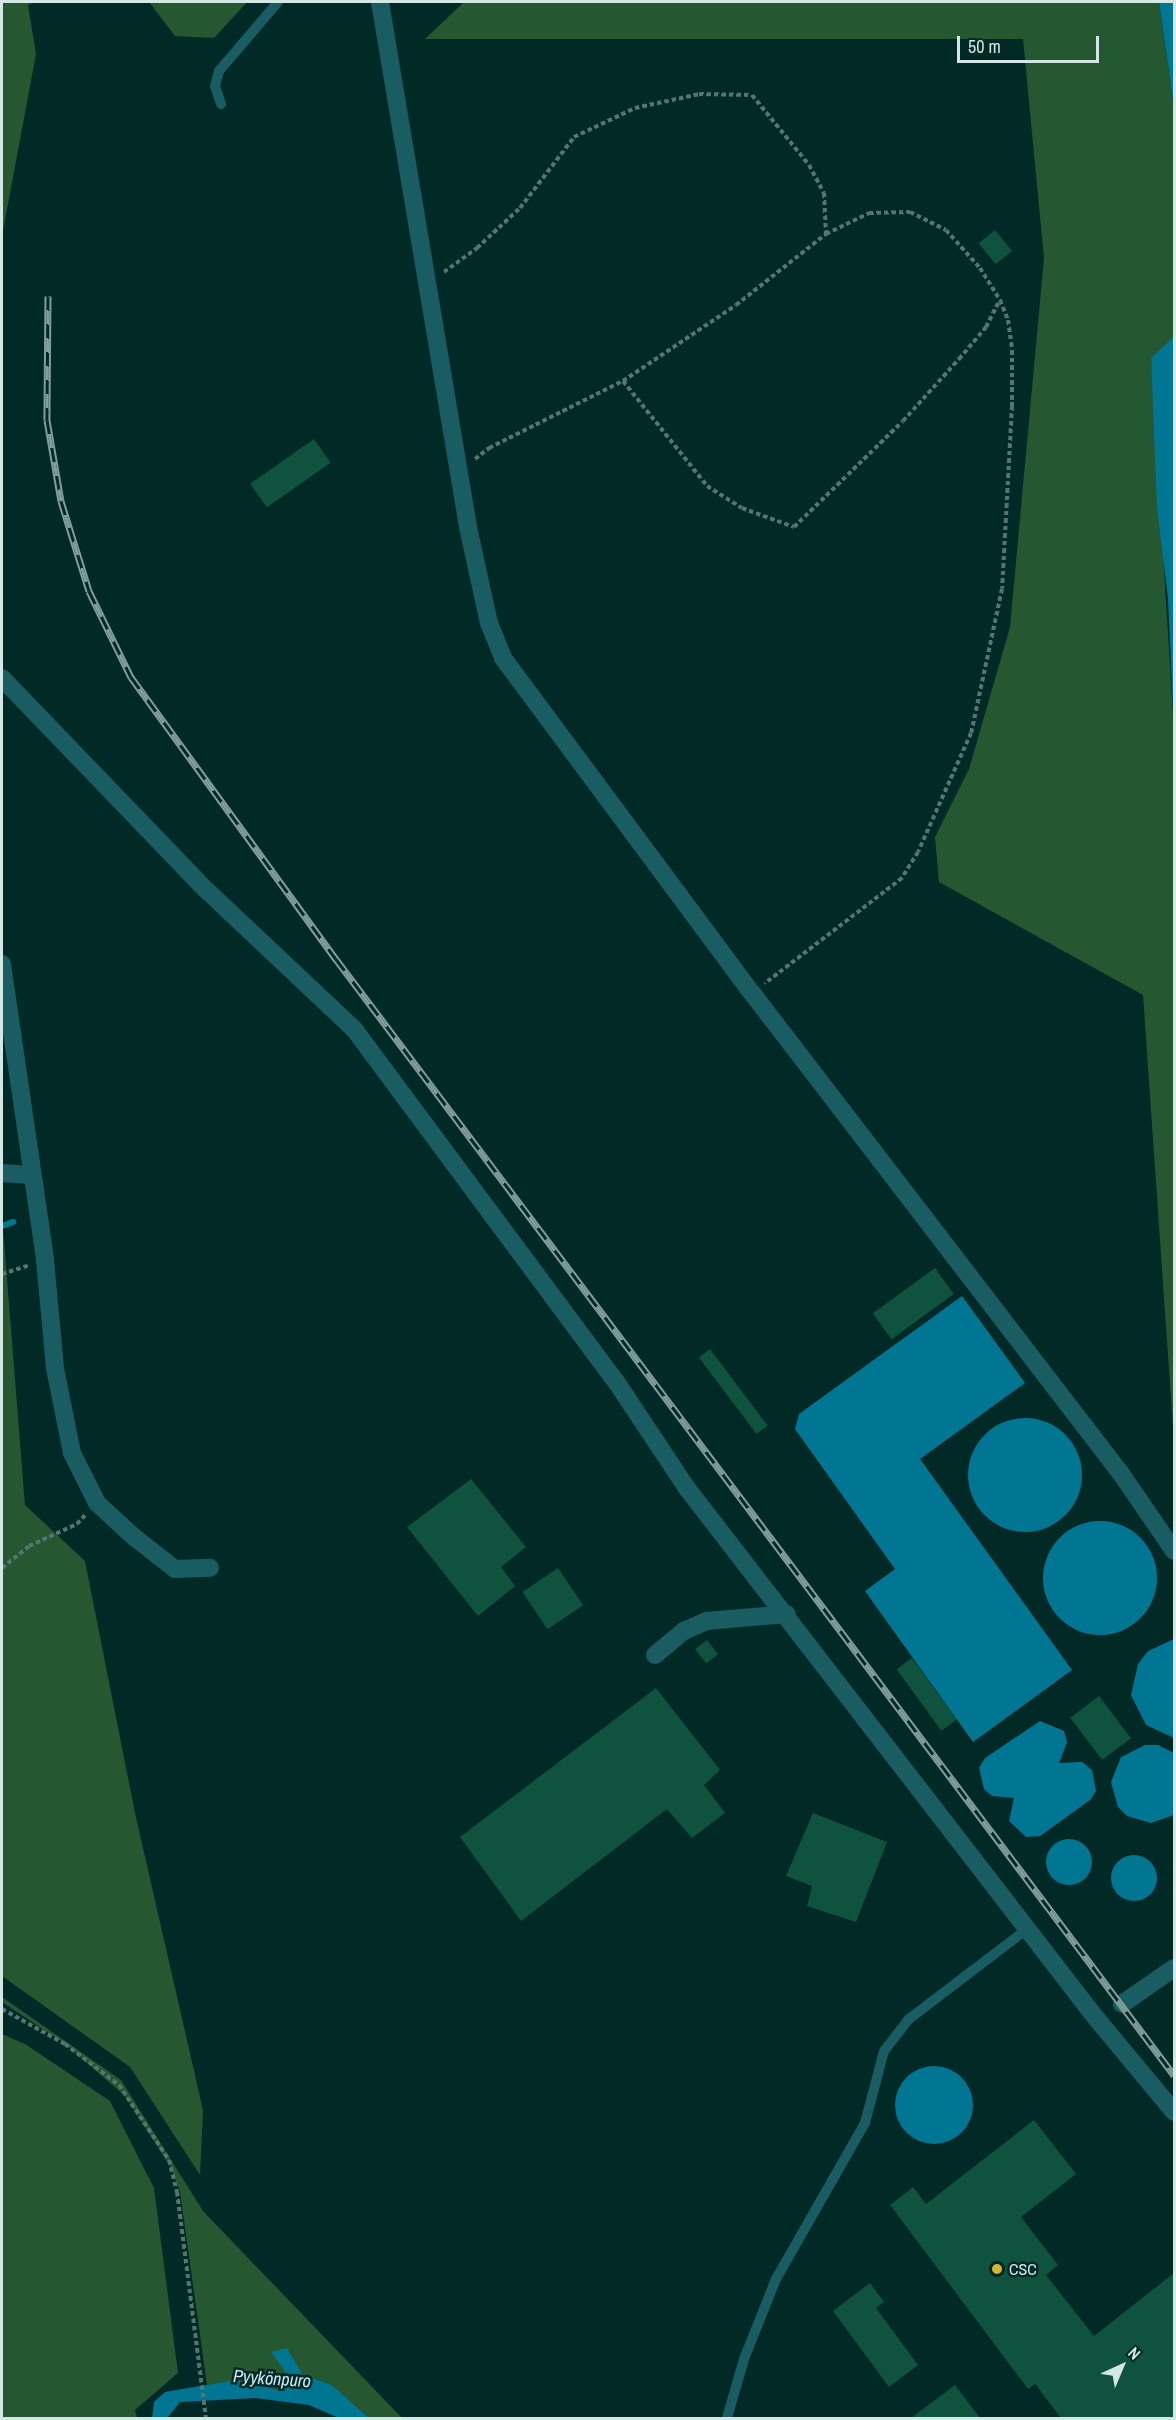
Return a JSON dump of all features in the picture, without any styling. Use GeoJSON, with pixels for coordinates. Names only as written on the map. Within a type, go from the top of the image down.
{"type":"FeatureCollection","features":[{"type":"Feature","properties":{"kind":"street"},"geometry":{"type":"LineString","coordinates":[[380,2],[459,472],[489,622],[503,658],[752,993],[998,1310],[1174,1551]]}},
{"type":"Feature","properties":{"kind":"street"},"geometry":{"type":"LineString","coordinates":[[2,678],[200,884],[354,1029],[615,1380],[686,1487],[787,1614],[1028,1929],[1174,2112]]}},
{"type":"Feature","properties":{"kind":"street"},"geometry":{"type":"LineString","coordinates":[[2,964],[30,1174],[45,1260],[55,1368],[72,1453],[97,1503],[175,1569],[210,1568]]}},
{"type":"Feature","properties":{"kind":"street"},"geometry":{"type":"LineString","coordinates":[[2,1173],[30,1174]]}},
{"type":"Feature","properties":{"kind":"street"},"geometry":{"type":"LineString","coordinates":[[655,1654],[684,1631],[706,1621],[787,1614]]}},
{"type":"Feature","properties":{"kind":"street"},"geometry":{"type":"LineString","coordinates":[[1122,2004],[1174,1968]]}},
{"type":"Feature","properties":{"kind":"lane"},"geometry":{"type":"LineString","coordinates":[[221,104],[216,86],[219,71],[278,2]]}},
{"type":"Feature","properties":{"kind":"lane"},"geometry":{"type":"LineString","coordinates":[[727,2418],[744,2359],[776,2279],[864,2123],[884,2051],[909,2019],[1028,1929]]}},
{"type":"Feature","properties":{"kind":"path"},"geometry":{"type":"LineString","coordinates":[[428,283],[477,248],[520,208],[574,137],[634,108],[699,94],[752,95],[814,174],[827,211],[826,234]]}},
{"type":"Feature","properties":{"kind":"path"},"geometry":{"type":"LineString","coordinates":[[459,472],[489,448],[623,381],[736,305],[826,234],[869,213],[910,212],[946,230],[980,268],[1000,300],[1008,320],[1012,350],[1012,406],[1002,589],[971,733],[927,835],[902,878],[752,993]]}},
{"type":"Feature","properties":{"kind":"path"},"geometry":{"type":"LineString","coordinates":[[623,381],[707,486],[742,508],[794,527],[903,421],[960,359],[986,327],[1000,300]]}},
{"type":"Feature","properties":{"kind":"path"},"geometry":{"type":"LineString","coordinates":[[2,1274],[45,1260]]}},
{"type":"Feature","properties":{"kind":"path"},"geometry":{"type":"LineString","coordinates":[[2,1568],[29,1546],[77,1524],[97,1503]]}},
{"type":"Feature","properties":{"kind":"path"},"geometry":{"type":"LineString","coordinates":[[2,2009],[65,2044],[119,2085],[169,2160],[177,2192],[206,2418]]}},
{"type":"Feature","properties":{"kind":"green space"},"geometry":{"type":"Polygon","coordinates":[[[2,2],[34,2],[28,5],[36,54],[2,236],[2,2]]]}},
{"type":"Feature","properties":{"kind":"green space"},"geometry":{"type":"Polygon","coordinates":[[[149,2],[247,2],[214,38],[175,36],[149,2]]]}},
{"type":"Feature","properties":{"kind":"green space"},"geometry":{"type":"Polygon","coordinates":[[[464,2],[1159,2],[1174,109],[1174,336],[1151,358],[1174,730],[1174,1442],[1143,995],[939,882],[935,837],[969,769],[1010,627],[1044,258],[1023,39],[425,39],[464,2]]]}},
{"type":"Feature","properties":{"kind":"green space"},"geometry":{"type":"Polygon","coordinates":[[[2,1216],[25,1505],[85,1561],[135,1813],[203,2110],[200,2175],[130,2067],[2,1976],[2,1216]]]}},
{"type":"Feature","properties":{"kind":"green space"},"geometry":{"type":"Polygon","coordinates":[[[2,1997],[121,2080],[203,2211],[402,2418],[369,2418],[332,2385],[302,2374],[288,2375],[284,2391],[235,2380],[207,2385],[180,2192],[170,2166],[125,2096],[65,2044],[2,2002],[2,1997]]]}},
{"type":"Feature","properties":{"kind":"green space"},"geometry":{"type":"Polygon","coordinates":[[[2,2034],[25,2044],[110,2101],[154,2188],[178,2373],[135,2410],[137,2418],[2,2418],[2,2034]]]}},
{"type":"Feature","properties":{"kind":"water"},"geometry":{"type":"Polygon","coordinates":[[[1159,2],[1174,2],[1174,108],[1159,2]]]}},
{"type":"Feature","properties":{"kind":"water"},"geometry":{"type":"Polygon","coordinates":[[[1174,336],[1174,730],[1168,599],[1157,507],[1151,358],[1174,336]]]}},
{"type":"Feature","properties":{"kind":"water"},"geometry":{"type":"Polygon","coordinates":[[[962,1296],[1025,1383],[920,1459],[1072,1670],[973,1742],[865,1591],[895,1569],[795,1429],[799,1414],[962,1296]]]}},
{"type":"Feature","properties":{"kind":"water"},"geometry":{"type":"Polygon","coordinates":[[[1025,1418],[1047,1422],[1065,1435],[1078,1453],[1082,1475],[1078,1497],[1065,1515],[1047,1528],[1025,1532],[1003,1528],[985,1515],[972,1497],[968,1475],[972,1453],[985,1435],[1003,1422],[1025,1418]]]}},
{"type":"Feature","properties":{"kind":"water"},"geometry":{"type":"Polygon","coordinates":[[[1100,1521],[1122,1525],[1140,1538],[1153,1556],[1157,1578],[1153,1600],[1140,1618],[1122,1631],[1100,1635],[1078,1631],[1060,1618],[1047,1600],[1043,1578],[1047,1556],[1060,1538],[1078,1525],[1100,1521]]]}},
{"type":"Feature","properties":{"kind":"water"},"geometry":{"type":"Polygon","coordinates":[[[1174,1639],[1174,1738],[1146,1725],[1131,1695],[1138,1664],[1148,1651],[1174,1639]]]}},
{"type":"Feature","properties":{"kind":"water"},"geometry":{"type":"Polygon","coordinates":[[[1040,1721],[1064,1731],[1067,1742],[1059,1763],[1082,1762],[1092,1770],[1096,1791],[1090,1800],[1040,1836],[1026,1837],[1009,1821],[1014,1798],[992,1796],[984,1789],[979,1768],[985,1758],[1040,1721]]]}},
{"type":"Feature","properties":{"kind":"water"},"geometry":{"type":"Polygon","coordinates":[[[1145,1745],[1158,1745],[1174,1753],[1174,1815],[1151,1823],[1127,1816],[1118,1807],[1111,1782],[1121,1757],[1145,1745]]]}},
{"type":"Feature","properties":{"kind":"water"},"geometry":{"type":"Polygon","coordinates":[[[1069,1839],[1085,1846],[1092,1862],[1085,1878],[1069,1885],[1053,1878],[1046,1862],[1053,1846],[1069,1839]]]}},
{"type":"Feature","properties":{"kind":"water"},"geometry":{"type":"Polygon","coordinates":[[[1134,1855],[1150,1862],[1157,1878],[1150,1894],[1134,1901],[1118,1894],[1111,1878],[1118,1862],[1134,1855]]]}},
{"type":"Feature","properties":{"kind":"water"},"geometry":{"type":"Polygon","coordinates":[[[934,2066],[949,2069],[962,2077],[970,2090],[973,2105],[970,2120],[962,2133],[949,2141],[934,2144],[919,2141],[906,2133],[898,2120],[895,2105],[898,2090],[906,2077],[919,2069],[934,2066]]]}},
{"type":"Feature","properties":{"kind":"water"},"geometry":{"type":"Polygon","coordinates":[[[287,2348],[302,2374],[332,2385],[369,2418],[339,2418],[309,2405],[256,2398],[180,2402],[167,2418],[152,2418],[154,2402],[165,2392],[235,2380],[284,2391],[288,2375],[271,2352],[287,2348]]]}},
{"type":"Feature","properties":{"kind":"building"},"geometry":{"type":"Polygon","coordinates":[[[995,230],[1012,251],[996,264],[979,243],[995,230]]]}},
{"type":"Feature","properties":{"kind":"building"},"geometry":{"type":"Polygon","coordinates":[[[314,439],[331,463],[267,507],[250,484],[314,439]]]}},
{"type":"Feature","properties":{"kind":"building"},"geometry":{"type":"Polygon","coordinates":[[[935,1268],[954,1294],[892,1339],[873,1313],[935,1268]]]}},
{"type":"Feature","properties":{"kind":"building"},"geometry":{"type":"Polygon","coordinates":[[[710,1349],[768,1426],[757,1434],[699,1357],[710,1349]]]}},
{"type":"Feature","properties":{"kind":"building"},"geometry":{"type":"Polygon","coordinates":[[[471,1479],[526,1547],[501,1567],[515,1586],[478,1616],[407,1527],[471,1479]]]}},
{"type":"Feature","properties":{"kind":"building"},"geometry":{"type":"Polygon","coordinates":[[[558,1568],[583,1605],[548,1629],[522,1592],[558,1568]]]}},
{"type":"Feature","properties":{"kind":"building"},"geometry":{"type":"Polygon","coordinates":[[[707,1640],[718,1654],[706,1663],[695,1649],[707,1640]]]}},
{"type":"Feature","properties":{"kind":"building"},"geometry":{"type":"Polygon","coordinates":[[[912,1658],[957,1719],[941,1731],[897,1669],[912,1658]]]}},
{"type":"Feature","properties":{"kind":"building"},"geometry":{"type":"Polygon","coordinates":[[[656,1688],[720,1770],[704,1785],[725,1813],[692,1838],[667,1809],[521,1921],[460,1837],[656,1688]]]}},
{"type":"Feature","properties":{"kind":"building"},"geometry":{"type":"Polygon","coordinates":[[[1099,1696],[1131,1738],[1102,1760],[1070,1718],[1099,1696]]]}},
{"type":"Feature","properties":{"kind":"building"},"geometry":{"type":"Polygon","coordinates":[[[813,1813],[887,1842],[856,1922],[807,1906],[812,1886],[786,1876],[813,1813]]]}},
{"type":"Feature","properties":{"kind":"building","name":"CSC"},"geometry":{"type":"Polygon","coordinates":[[[1034,2120],[1076,2174],[1021,2217],[1058,2265],[1046,2275],[1094,2336],[1174,2273],[1174,2418],[1061,2418],[1035,2384],[1028,2389],[890,2205],[913,2187],[926,2204],[1034,2120]]]}},
{"type":"Feature","properties":{"kind":"building"},"geometry":{"type":"Polygon","coordinates":[[[870,2283],[884,2302],[876,2308],[918,2365],[889,2387],[833,2311],[870,2283]]]}},
{"type":"Feature","properties":{"kind":"building"},"geometry":{"type":"Polygon","coordinates":[[[955,2385],[980,2418],[911,2418],[955,2385]]]}},
{"type":"Feature","properties":{"kind":"waterway"},"geometry":{"type":"LineString","coordinates":[[2,1226],[13,1222]]}},
{"type":"Feature","properties":{"kind":"railway"},"geometry":{"type":"LineString","coordinates":[[48,296],[47,420],[61,501],[89,591],[131,677],[336,959],[1174,2075]]}},
{"type":"Feature","properties":{"kind":"place","name":"CSC"},"geometry":{"type":"Point","coordinates":[997,2269]}},
{"type":"Feature","properties":{"kind":"water label","name":"Pyykönpuro"},"geometry":{"type":"Point","coordinates":[272,2379]}}]}
